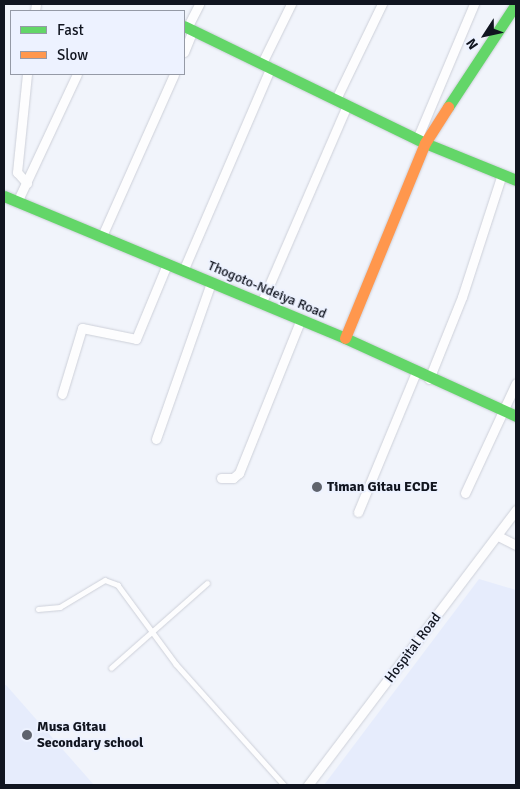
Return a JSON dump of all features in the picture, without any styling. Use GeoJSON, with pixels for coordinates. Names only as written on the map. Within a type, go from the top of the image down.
{"type":"FeatureCollection","features":[{"type":"Feature","properties":{"kind":"street"},"geometry":{"type":"LineString","coordinates":[[185,46],[188,28],[199,4]]}},
{"type":"Feature","properties":{"kind":"street"},"geometry":{"type":"LineString","coordinates":[[183,271],[291,4]]}},
{"type":"Feature","properties":{"kind":"street"},"geometry":{"type":"LineString","coordinates":[[336,99],[382,4]]}},
{"type":"Feature","properties":{"kind":"street"},"geometry":{"type":"LineString","coordinates":[[345,338],[474,4]]}},
{"type":"Feature","properties":{"kind":"street"},"geometry":{"type":"LineString","coordinates":[[421,141],[516,4]]}},
{"type":"Feature","properties":{"kind":"street"},"geometry":{"type":"LineString","coordinates":[[188,28],[421,141],[516,180]]}},
{"type":"Feature","properties":{"kind":"street"},"geometry":{"type":"LineString","coordinates":[[27,75],[18,172],[27,183]]}},
{"type":"Feature","properties":{"kind":"street"},"geometry":{"type":"LineString","coordinates":[[18,200],[77,75]]}},
{"type":"Feature","properties":{"kind":"street"},"geometry":{"type":"LineString","coordinates":[[102,236],[174,75]]}},
{"type":"Feature","properties":{"kind":"street"},"geometry":{"type":"LineString","coordinates":[[261,304],[347,105]]}},
{"type":"Feature","properties":{"kind":"street"},"geometry":{"type":"LineString","coordinates":[[429,378],[462,297],[502,174]]}},
{"type":"Feature","properties":{"kind":"street","name":"Thogoto-Ndeiya Road"},"geometry":{"type":"LineString","coordinates":[[4,196],[18,200],[300,321],[345,338],[429,378],[516,416]]}},
{"type":"Feature","properties":{"kind":"street"},"geometry":{"type":"LineString","coordinates":[[62,394],[84,326],[136,339],[167,264]]}},
{"type":"Feature","properties":{"kind":"street"},"geometry":{"type":"LineString","coordinates":[[156,439],[211,283]]}},
{"type":"Feature","properties":{"kind":"street"},"geometry":{"type":"LineString","coordinates":[[221,478],[233,478],[239,473],[300,321]]}},
{"type":"Feature","properties":{"kind":"street"},"geometry":{"type":"LineString","coordinates":[[358,512],[416,372]]}},
{"type":"Feature","properties":{"kind":"street"},"geometry":{"type":"LineString","coordinates":[[465,493],[516,383]]}},
{"type":"Feature","properties":{"kind":"street","name":"Hospital Road"},"geometry":{"type":"LineString","coordinates":[[308,785],[516,510]]}},
{"type":"Feature","properties":{"kind":"street"},"geometry":{"type":"LineString","coordinates":[[498,536],[516,545]]}},
{"type":"Feature","properties":{"kind":"lane"},"geometry":{"type":"LineString","coordinates":[[38,608],[60,607],[100,582],[110,580],[131,598],[176,664],[284,785]]}},
{"type":"Feature","properties":{"kind":"lane"},"geometry":{"type":"LineString","coordinates":[[111,668],[207,583]]}},
{"type":"Feature","properties":{"kind":"shaded area"},"geometry":{"type":"Polygon","coordinates":[[[479,579],[516,590],[516,785],[324,785],[479,579]]]}},
{"type":"Feature","properties":{"kind":"shaded area","name":"Musa Gitau Secondary school"},"geometry":{"type":"Polygon","coordinates":[[[4,685],[6,685],[94,785],[4,785],[4,685]]]}},
{"type":"Feature","properties":{"kind":"traffic: fast"},"geometry":{"type":"LineString","coordinates":[[448,107],[516,4]]}},
{"type":"Feature","properties":{"kind":"traffic: fast"},"geometry":{"type":"LineString","coordinates":[[185,26],[425,143],[516,180]]}},
{"type":"Feature","properties":{"kind":"traffic: fast"},"geometry":{"type":"LineString","coordinates":[[4,196],[345,338],[516,416]]}},
{"type":"Feature","properties":{"kind":"traffic: slow"},"geometry":{"type":"LineString","coordinates":[[345,338],[425,143],[448,107]]}},
{"type":"Feature","properties":{"kind":"place","name":"Timan Gitau ECDE"},"geometry":{"type":"Point","coordinates":[317,487]}},
{"type":"Feature","properties":{"kind":"place","name":"Musa Gitau Secondary school"},"geometry":{"type":"Point","coordinates":[27,735]}}]}
